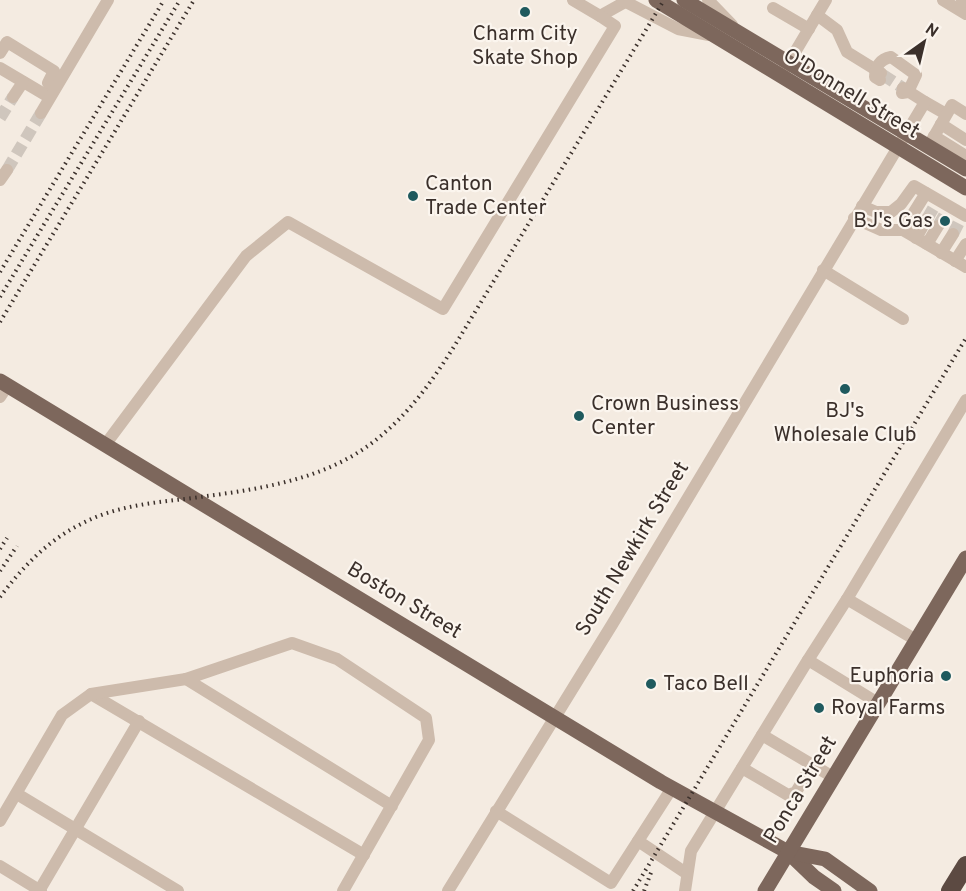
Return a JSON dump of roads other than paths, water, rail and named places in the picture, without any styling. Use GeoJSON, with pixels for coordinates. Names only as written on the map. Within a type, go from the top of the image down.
{"type":"FeatureCollection","features":[{"type":"Feature","properties":{"kind":"highway"},"geometry":{"type":"LineString","coordinates":[[950,891],[966,865]]}},
{"type":"Feature","properties":{"kind":"main road","name":"O'Donnell Street"},"geometry":{"type":"LineString","coordinates":[[656,0],[714,35],[785,69],[902,140],[966,188]]}},
{"type":"Feature","properties":{"kind":"main road","name":"O'Donnell Street"},"geometry":{"type":"LineString","coordinates":[[684,0],[741,34],[785,69]]}},
{"type":"Feature","properties":{"kind":"main road","name":"O'Donnell Street"},"geometry":{"type":"LineString","coordinates":[[902,140],[931,141],[965,162]]}},
{"type":"Feature","properties":{"kind":"main road","name":"Boston Street"},"geometry":{"type":"LineString","coordinates":[[3,388],[105,445],[672,788],[788,852]]}},
{"type":"Feature","properties":{"kind":"main road","name":"Ponca Street"},"geometry":{"type":"LineString","coordinates":[[765,891],[966,558]]}},
{"type":"Feature","properties":{"kind":"main road"},"geometry":{"type":"LineString","coordinates":[[788,852],[814,877],[834,891]]}},
{"type":"Feature","properties":{"kind":"main road"},"geometry":{"type":"LineString","coordinates":[[788,852],[825,859],[870,891]]}},
{"type":"Feature","properties":{"kind":"street"},"geometry":{"type":"LineString","coordinates":[[41,113],[50,94],[108,0]]}},
{"type":"Feature","properties":{"kind":"street"},"geometry":{"type":"LineString","coordinates":[[105,445],[246,256],[288,222],[443,309],[615,26],[573,0]]}},
{"type":"Feature","properties":{"kind":"street","name":"O'Donnell Street"},"geometry":{"type":"LineString","coordinates":[[708,0],[741,34]]}},
{"type":"Feature","properties":{"kind":"street"},"geometry":{"type":"LineString","coordinates":[[785,69],[826,0]]}},
{"type":"Feature","properties":{"kind":"street"},"geometry":{"type":"LineString","coordinates":[[943,0],[966,14]]}},
{"type":"Feature","properties":{"kind":"street"},"geometry":{"type":"LineString","coordinates":[[962,0],[966,2]]}},
{"type":"Feature","properties":{"kind":"street"},"geometry":{"type":"LineString","coordinates":[[600,16],[624,1]]}},
{"type":"Feature","properties":{"kind":"street","name":"O'Donnell Street"},"geometry":{"type":"LineString","coordinates":[[624,1],[678,29],[714,35]]}},
{"type":"Feature","properties":{"kind":"street"},"geometry":{"type":"LineString","coordinates":[[773,8],[809,29]]}},
{"type":"Feature","properties":{"kind":"street"},"geometry":{"type":"LineString","coordinates":[[817,15],[837,30],[847,52],[881,73],[883,59],[891,57],[914,72],[917,78],[904,89],[925,102],[966,140]]}},
{"type":"Feature","properties":{"kind":"street"},"geometry":{"type":"LineString","coordinates":[[0,53],[7,42],[54,71],[48,83],[50,94]]}},
{"type":"Feature","properties":{"kind":"street"},"geometry":{"type":"LineString","coordinates":[[0,68],[23,82],[50,94]]}},
{"type":"Feature","properties":{"kind":"street"},"geometry":{"type":"LineString","coordinates":[[13,97],[23,82]]}},
{"type":"Feature","properties":{"kind":"street","name":"South Newkirk Street"},"geometry":{"type":"LineString","coordinates":[[448,891],[925,102]]}},
{"type":"Feature","properties":{"kind":"street"},"geometry":{"type":"LineString","coordinates":[[931,141],[952,105],[966,114]]}},
{"type":"Feature","properties":{"kind":"street"},"geometry":{"type":"LineString","coordinates":[[951,179],[965,162]]}},
{"type":"Feature","properties":{"kind":"street"},"geometry":{"type":"LineString","coordinates":[[862,206],[876,212],[891,212],[901,204],[914,186],[942,207],[964,216]]}},
{"type":"Feature","properties":{"kind":"street"},"geometry":{"type":"LineString","coordinates":[[903,230],[926,193]]}},
{"type":"Feature","properties":{"kind":"street"},"geometry":{"type":"LineString","coordinates":[[855,218],[881,230],[903,230],[966,267]]}},
{"type":"Feature","properties":{"kind":"street"},"geometry":{"type":"LineString","coordinates":[[921,241],[927,219]]}},
{"type":"Feature","properties":{"kind":"street"},"geometry":{"type":"LineString","coordinates":[[921,241],[939,225]]}},
{"type":"Feature","properties":{"kind":"street"},"geometry":{"type":"LineString","coordinates":[[941,253],[953,234]]}},
{"type":"Feature","properties":{"kind":"street"},"geometry":{"type":"LineString","coordinates":[[955,261],[966,244]]}},
{"type":"Feature","properties":{"kind":"street"},"geometry":{"type":"LineString","coordinates":[[823,270],[903,319]]}},
{"type":"Feature","properties":{"kind":"street"},"geometry":{"type":"LineString","coordinates":[[685,891],[691,851],[847,599],[966,400]]}},
{"type":"Feature","properties":{"kind":"street"},"geometry":{"type":"LineString","coordinates":[[847,599],[916,640]]}},
{"type":"Feature","properties":{"kind":"street"},"geometry":{"type":"LineString","coordinates":[[0,821],[62,715],[91,694],[186,679],[292,643],[337,659],[426,718],[429,740],[344,891]]}},
{"type":"Feature","properties":{"kind":"street"},"geometry":{"type":"LineString","coordinates":[[808,660],[878,703]]}},
{"type":"Feature","properties":{"kind":"street"},"geometry":{"type":"LineString","coordinates":[[186,679],[392,806]]}},
{"type":"Feature","properties":{"kind":"street"},"geometry":{"type":"LineString","coordinates":[[91,694],[364,855]]}},
{"type":"Feature","properties":{"kind":"street"},"geometry":{"type":"LineString","coordinates":[[0,866],[40,891],[139,721]]}},
{"type":"Feature","properties":{"kind":"street"},"geometry":{"type":"LineString","coordinates":[[762,735],[833,777]]}},
{"type":"Feature","properties":{"kind":"street"},"geometry":{"type":"LineString","coordinates":[[742,768],[788,795],[795,792],[812,765]]}},
{"type":"Feature","properties":{"kind":"street"},"geometry":{"type":"LineString","coordinates":[[496,811],[611,884],[672,788]]}},
{"type":"Feature","properties":{"kind":"street"},"geometry":{"type":"LineString","coordinates":[[16,794],[178,891]]}},
{"type":"Feature","properties":{"kind":"street"},"geometry":{"type":"LineString","coordinates":[[638,842],[686,873]]}},
{"type":"Feature","properties":{"kind":"tunnel"},"geometry":{"type":"LineString","coordinates":[[883,75],[903,88]]}},
{"type":"Feature","properties":{"kind":"tunnel"},"geometry":{"type":"LineString","coordinates":[[0,118],[13,97]]}},
{"type":"Feature","properties":{"kind":"tunnel"},"geometry":{"type":"LineString","coordinates":[[7,170],[41,113]]}},
{"type":"Feature","properties":{"kind":"tunnel"},"geometry":{"type":"LineString","coordinates":[[927,219],[934,207]]}},
{"type":"Feature","properties":{"kind":"tunnel"},"geometry":{"type":"LineString","coordinates":[[938,226],[945,214]]}},
{"type":"Feature","properties":{"kind":"tunnel"},"geometry":{"type":"LineString","coordinates":[[953,234],[959,222]]}},
{"type":"Feature","properties":{"kind":"railway"},"geometry":{"type":"LineString","coordinates":[[0,272],[164,0]]}},
{"type":"Feature","properties":{"kind":"railway"},"geometry":{"type":"LineString","coordinates":[[0,297],[180,0]]}},
{"type":"Feature","properties":{"kind":"railway"},"geometry":{"type":"LineString","coordinates":[[0,322],[194,0]]}},
{"type":"Feature","properties":{"kind":"railway"},"geometry":{"type":"LineString","coordinates":[[0,597],[26,566],[45,548],[67,532],[92,519],[131,507],[244,491],[283,483],[339,463],[358,453],[391,427],[419,397],[455,345],[664,0]]}},
{"type":"Feature","properties":{"kind":"railway"},"geometry":{"type":"LineString","coordinates":[[633,891],[966,338]]}},
{"type":"Feature","properties":{"kind":"railway"},"geometry":{"type":"LineString","coordinates":[[0,549],[7,538]]}},
{"type":"Feature","properties":{"kind":"railway"},"geometry":{"type":"LineString","coordinates":[[0,571],[17,546]]}},
{"type":"Feature","properties":{"kind":"railway"},"geometry":{"type":"LineString","coordinates":[[644,891],[652,870]]}},
{"type":"Feature","properties":{"kind":"place","name":"Charm City Skate Shop"},"geometry":{"type":"Point","coordinates":[525,12]}},
{"type":"Feature","properties":{"kind":"place","name":"Canton Trade Center"},"geometry":{"type":"Point","coordinates":[413,196]}},
{"type":"Feature","properties":{"kind":"place","name":"BJ's Gas"},"geometry":{"type":"Point","coordinates":[945,221]}},
{"type":"Feature","properties":{"kind":"place","name":"BJ's Wholesale Club"},"geometry":{"type":"Point","coordinates":[845,389]}},
{"type":"Feature","properties":{"kind":"place","name":"Crown Business Center"},"geometry":{"type":"Point","coordinates":[579,416]}},
{"type":"Feature","properties":{"kind":"place","name":"Euphoria"},"geometry":{"type":"Point","coordinates":[946,676]}},
{"type":"Feature","properties":{"kind":"place","name":"Taco Bell"},"geometry":{"type":"Point","coordinates":[651,684]}},
{"type":"Feature","properties":{"kind":"place","name":"Royal Farms"},"geometry":{"type":"Point","coordinates":[819,708]}}]}
